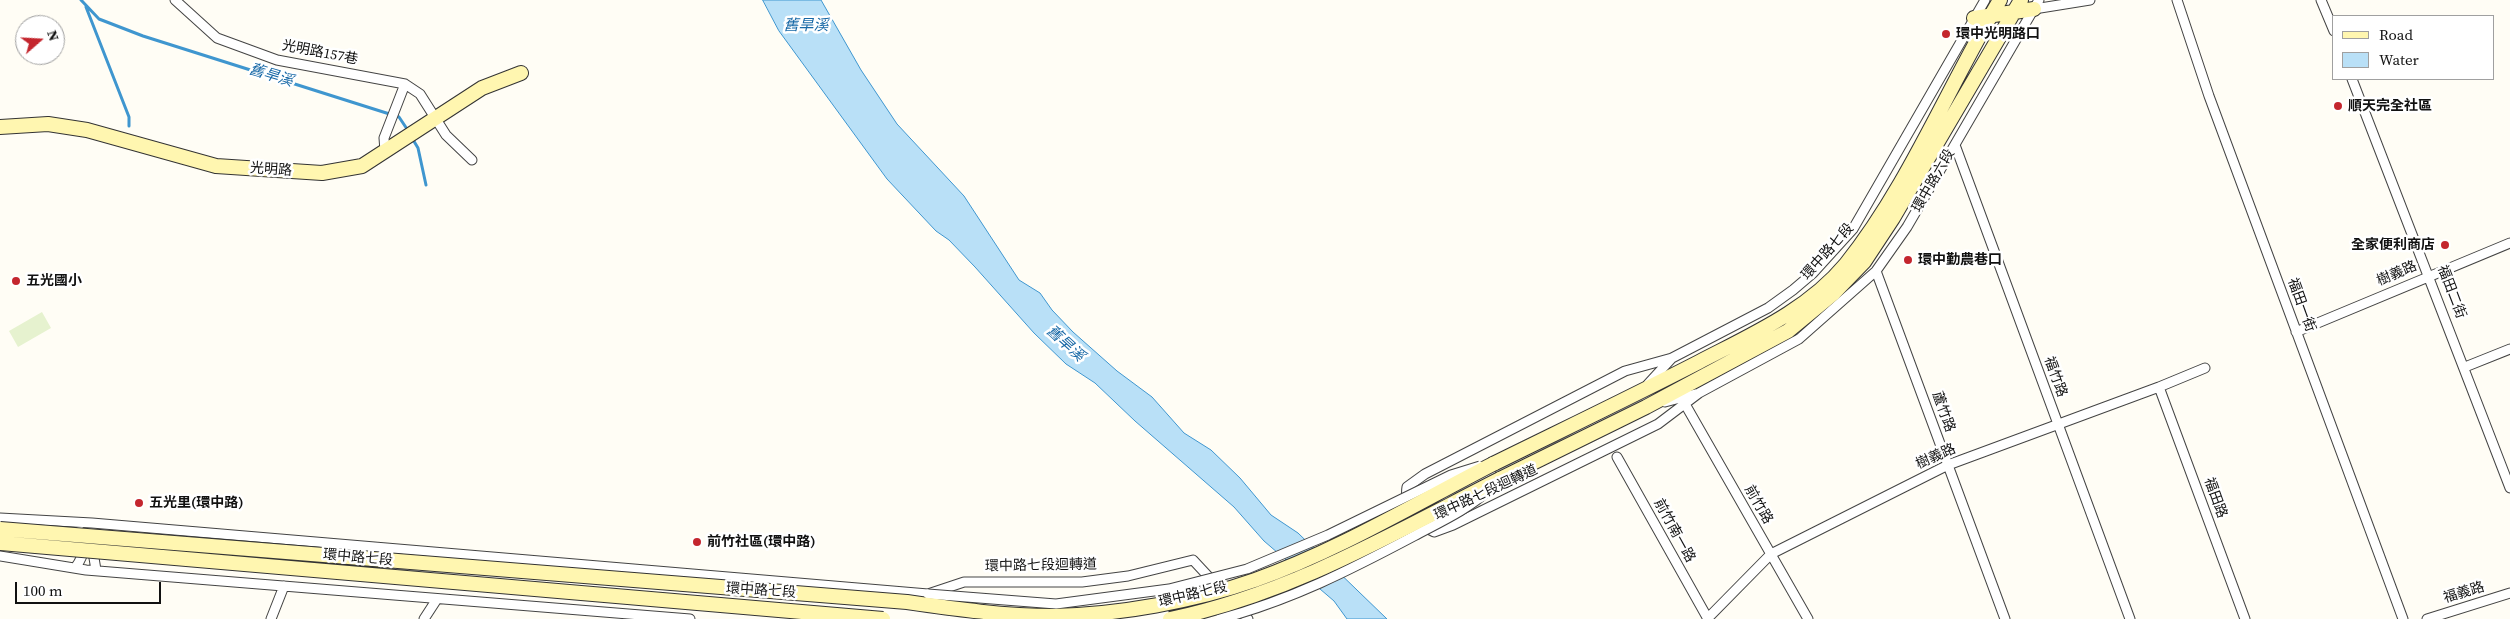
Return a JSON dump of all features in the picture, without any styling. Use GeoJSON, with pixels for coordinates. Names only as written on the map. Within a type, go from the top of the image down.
{"type":"FeatureCollection","features":[{"type":"Feature","properties":{"kind":"street","name":"光明路157巷"},"geometry":{"type":"LineString","coordinates":[[174,0],[217,38],[277,60],[405,88]]}},
{"type":"Feature","properties":{"kind":"street","name":"環中路七段"},"geometry":{"type":"LineString","coordinates":[[1640,392],[1672,358],[1768,308],[1813,273],[1853,228],[1985,0]]}},
{"type":"Feature","properties":{"kind":"street"},"geometry":{"type":"LineString","coordinates":[[1789,330],[1823,286],[1845,265],[1884,211],[2000,0]]}},
{"type":"Feature","properties":{"kind":"street"},"geometry":{"type":"LineString","coordinates":[[1974,18],[1990,16],[2017,6],[2090,0]]}},
{"type":"Feature","properties":{"kind":"street","name":"福田一街"},"geometry":{"type":"LineString","coordinates":[[2177,0],[2212,104],[2403,619]]}},
{"type":"Feature","properties":{"kind":"street"},"geometry":{"type":"LineString","coordinates":[[2321,0],[2332,26]]}},
{"type":"Feature","properties":{"kind":"street","name":"環中路六段"},"geometry":{"type":"LineString","coordinates":[[1789,330],[1876,271],[1907,227],[2036,4]]}},
{"type":"Feature","properties":{"kind":"street","name":"環中路六段"},"geometry":{"type":"LineString","coordinates":[[1789,330],[1828,298],[1864,262],[1893,218],[2017,6]]}},
{"type":"Feature","properties":{"kind":"street","name":"光明路"},"geometry":{"type":"LineString","coordinates":[[0,127],[48,124],[87,130],[216,166],[313,173],[362,166],[482,88],[520,73]]}},
{"type":"Feature","properties":{"kind":"street","name":"福田二街"},"geometry":{"type":"LineString","coordinates":[[2352,80],[2465,367],[2510,488]]}},
{"type":"Feature","properties":{"kind":"street"},"geometry":{"type":"LineString","coordinates":[[384,151],[384,138],[405,88],[420,94],[446,134],[472,160]]}},
{"type":"Feature","properties":{"kind":"street","name":"福竹路"},"geometry":{"type":"LineString","coordinates":[[1955,145],[2130,619]]}},
{"type":"Feature","properties":{"kind":"street","name":"樹義路"},"geometry":{"type":"LineString","coordinates":[[2296,332],[2429,275],[2510,243]]}},
{"type":"Feature","properties":{"kind":"street","name":"蘆竹路"},"geometry":{"type":"LineString","coordinates":[[1876,271],[2005,619]]}},
{"type":"Feature","properties":{"kind":"street","name":"環中路七段"},"geometry":{"type":"LineString","coordinates":[[0,529],[907,602],[972,611],[1053,616],[1086,615],[1170,602],[1255,580],[1332,547],[1618,402],[1789,330]]}},
{"type":"Feature","properties":{"kind":"street","name":"環中路七段"},"geometry":{"type":"LineString","coordinates":[[1646,406],[1699,393],[1789,330]]}},
{"type":"Feature","properties":{"kind":"street","name":"環中路七段"},"geometry":{"type":"LineString","coordinates":[[1170,619],[1269,591],[1340,561],[1646,406],[1789,330]]}},
{"type":"Feature","properties":{"kind":"street"},"geometry":{"type":"LineString","coordinates":[[2465,367],[2510,349]]}},
{"type":"Feature","properties":{"kind":"street","name":"環中路七段迴轉道"},"geometry":{"type":"LineString","coordinates":[[1672,358],[1625,371],[1425,474],[1407,487],[1408,500],[1420,523],[1425,528],[1434,532],[1453,525],[1658,424],[1699,393]]}},
{"type":"Feature","properties":{"kind":"street","name":"樹義路"},"geometry":{"type":"LineString","coordinates":[[1707,619],[1771,554],[1948,465],[2159,387],[2205,368]]}},
{"type":"Feature","properties":{"kind":"street","name":"福田路"},"geometry":{"type":"LineString","coordinates":[[2159,387],[2245,619]]}},
{"type":"Feature","properties":{"kind":"street","name":"前竹路"},"geometry":{"type":"LineString","coordinates":[[1685,404],[1808,619]]}},
{"type":"Feature","properties":{"kind":"street","name":"前竹南一路"},"geometry":{"type":"LineString","coordinates":[[1617,457],[1707,619]]}},
{"type":"Feature","properties":{"kind":"street","name":"環中路七段"},"geometry":{"type":"LineString","coordinates":[[0,518],[96,524],[1056,604],[1169,589],[1247,569],[1328,535],[1451,475],[1493,464]]}},
{"type":"Feature","properties":{"kind":"street","name":"環中路七段"},"geometry":{"type":"LineString","coordinates":[[1220,619],[1264,607],[1344,573],[1469,506],[1500,479]]}},
{"type":"Feature","properties":{"kind":"street"},"geometry":{"type":"LineString","coordinates":[[73,523],[78,528],[84,545],[83,554],[75,568]]}},
{"type":"Feature","properties":{"kind":"street"},"geometry":{"type":"LineString","coordinates":[[96,524],[92,554],[96,570]]}},
{"type":"Feature","properties":{"kind":"street","name":"環中路七段"},"geometry":{"type":"LineString","coordinates":[[0,543],[883,619]]}},
{"type":"Feature","properties":{"kind":"street"},"geometry":{"type":"LineString","coordinates":[[0,556],[96,570],[690,619]]}},
{"type":"Feature","properties":{"kind":"street","name":"環中路七段迴轉道"},"geometry":{"type":"LineString","coordinates":[[928,594],[964,582],[1082,582],[1128,576],[1193,560],[1248,619]]}},
{"type":"Feature","properties":{"kind":"street"},"geometry":{"type":"LineString","coordinates":[[271,619],[284,586]]}},
{"type":"Feature","properties":{"kind":"street","name":"福義路"},"geometry":{"type":"LineString","coordinates":[[2427,619],[2510,593]]}},
{"type":"Feature","properties":{"kind":"street"},"geometry":{"type":"LineString","coordinates":[[424,619],[437,599]]}},
{"type":"Feature","properties":{"kind":"green space"},"geometry":{"type":"Polygon","coordinates":[[[42,312],[51,328],[18,347],[9,331],[42,312]]]}},
{"type":"Feature","properties":{"kind":"water","name":"舊旱溪"},"geometry":{"type":"Polygon","coordinates":[[[763,0],[821,0],[861,70],[897,124],[964,196],[1019,280],[1040,293],[1052,310],[1073,332],[1117,371],[1152,397],[1184,433],[1211,450],[1240,478],[1271,515],[1298,533],[1387,619],[1347,619],[1334,601],[1264,541],[1234,507],[1135,421],[1095,383],[1066,364],[1034,333],[975,267],[949,240],[936,231],[887,179],[779,31],[763,0]]]}},
{"type":"Feature","properties":{"kind":"waterway","name":"舊旱溪"},"geometry":{"type":"LineString","coordinates":[[81,0],[99,19],[143,36],[399,117],[409,132]]}},
{"type":"Feature","properties":{"kind":"waterway"},"geometry":{"type":"LineString","coordinates":[[86,7],[129,117],[129,126]]}},
{"type":"Feature","properties":{"kind":"waterway","name":"舊旱溪"},"geometry":{"type":"LineString","coordinates":[[412,138],[418,148],[426,185]]}},
{"type":"Feature","properties":{"kind":"place","name":"環中光明路口"},"geometry":{"type":"Point","coordinates":[1946,34]}},
{"type":"Feature","properties":{"kind":"place","name":"順天完全社區"},"geometry":{"type":"Point","coordinates":[2338,106]}},
{"type":"Feature","properties":{"kind":"place","name":"全家便利商店"},"geometry":{"type":"Point","coordinates":[2445,245]}},
{"type":"Feature","properties":{"kind":"place","name":"環中勤農巷口"},"geometry":{"type":"Point","coordinates":[1908,260]}},
{"type":"Feature","properties":{"kind":"place","name":"五光國小"},"geometry":{"type":"Point","coordinates":[16,281]}},
{"type":"Feature","properties":{"kind":"place","name":"五光里(環中路)"},"geometry":{"type":"Point","coordinates":[139,503]}},
{"type":"Feature","properties":{"kind":"place","name":"前竹社區(環中路)"},"geometry":{"type":"Point","coordinates":[697,542]}}]}
